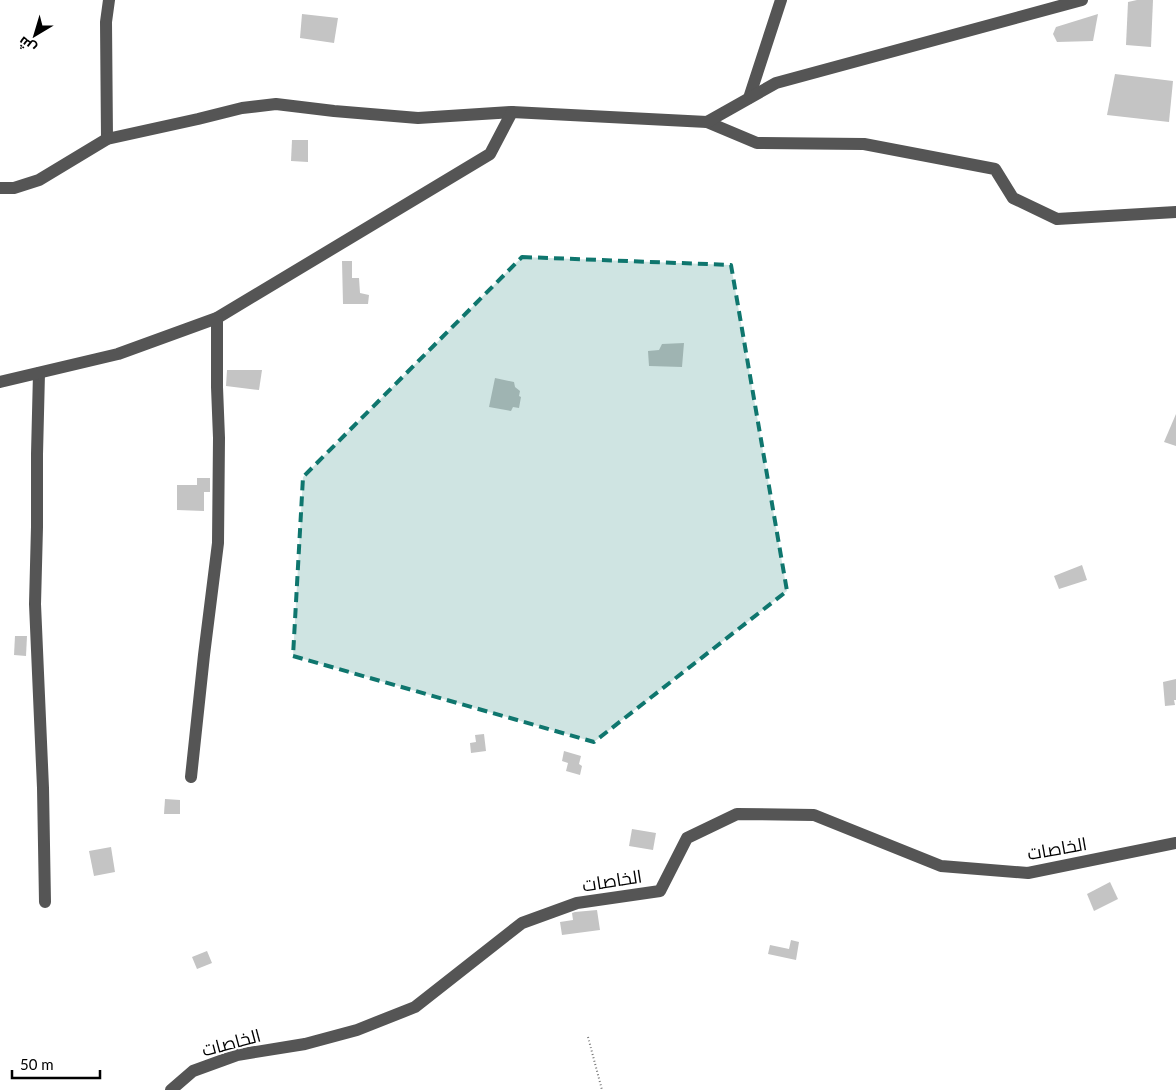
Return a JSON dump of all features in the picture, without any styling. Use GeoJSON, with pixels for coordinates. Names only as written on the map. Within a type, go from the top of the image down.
{"type":"FeatureCollection","features":[{"type":"Feature","properties":{"kind":"street"},"geometry":{"type":"LineString","coordinates":[[107,139],[106,22],[109,0]]}},
{"type":"Feature","properties":{"kind":"street"},"geometry":{"type":"LineString","coordinates":[[749,98],[781,0]]}},
{"type":"Feature","properties":{"kind":"street"},"geometry":{"type":"LineString","coordinates":[[708,122],[776,83],[1082,0]]}},
{"type":"Feature","properties":{"kind":"street"},"geometry":{"type":"LineString","coordinates":[[0,188],[14,188],[38,180],[107,139],[242,108],[276,104],[418,118],[512,112],[708,122],[757,143],[864,144],[995,169],[1013,198],[1057,219],[1176,212]]}},
{"type":"Feature","properties":{"kind":"street"},"geometry":{"type":"LineString","coordinates":[[0,382],[118,354],[218,318],[490,154],[512,112]]}},
{"type":"Feature","properties":{"kind":"street"},"geometry":{"type":"LineString","coordinates":[[191,777],[218,543],[218,318]]}},
{"type":"Feature","properties":{"kind":"street"},"geometry":{"type":"LineString","coordinates":[[39,373],[38,527],[35,604],[43,788],[45,902]]}},
{"type":"Feature","properties":{"kind":"street","name":"الخاصات"},"geometry":{"type":"LineString","coordinates":[[171,1090],[193,1071],[237,1055],[305,1044],[357,1030],[414,1007],[522,923],[577,903],[660,891],[687,838],[737,814],[814,815],[941,866],[1028,873],[1176,843]]}},
{"type":"Feature","properties":{"kind":"path"},"geometry":{"type":"LineString","coordinates":[[588,1037],[602,1090]]}},
{"type":"Feature","properties":{"kind":"highlighted area"},"geometry":{"type":"Polygon","coordinates":[[[522,257],[731,265],[787,591],[594,742],[293,656],[303,477],[522,257]]]}},
{"type":"Feature","properties":{"kind":"building"},"geometry":{"type":"Polygon","coordinates":[[[1153,0],[1151,47],[1126,45],[1128,2],[1153,0]]]}},
{"type":"Feature","properties":{"kind":"building"},"geometry":{"type":"Polygon","coordinates":[[[302,14],[338,18],[334,43],[300,38],[302,14]]]}},
{"type":"Feature","properties":{"kind":"building"},"geometry":{"type":"Polygon","coordinates":[[[1098,14],[1093,41],[1057,42],[1053,34],[1056,27],[1098,14]]]}},
{"type":"Feature","properties":{"kind":"building"},"geometry":{"type":"Polygon","coordinates":[[[1115,74],[1173,81],[1169,122],[1107,115],[1115,74]]]}},
{"type":"Feature","properties":{"kind":"building"},"geometry":{"type":"Polygon","coordinates":[[[292,140],[308,140],[308,162],[291,161],[292,140]]]}},
{"type":"Feature","properties":{"kind":"building"},"geometry":{"type":"Polygon","coordinates":[[[342,261],[352,261],[352,278],[359,278],[360,293],[369,295],[368,304],[343,304],[342,261]]]}},
{"type":"Feature","properties":{"kind":"building"},"geometry":{"type":"Polygon","coordinates":[[[684,343],[682,367],[649,366],[648,351],[659,350],[662,344],[684,343]]]}},
{"type":"Feature","properties":{"kind":"building"},"geometry":{"type":"Polygon","coordinates":[[[227,370],[262,370],[259,390],[226,386],[227,370]]]}},
{"type":"Feature","properties":{"kind":"building"},"geometry":{"type":"Polygon","coordinates":[[[495,378],[514,382],[515,387],[520,391],[519,408],[513,407],[511,411],[489,407],[495,378]]]}},
{"type":"Feature","properties":{"kind":"building"},"geometry":{"type":"Polygon","coordinates":[[[1176,414],[1176,446],[1164,442],[1176,414]]]}},
{"type":"Feature","properties":{"kind":"building"},"geometry":{"type":"Polygon","coordinates":[[[197,478],[210,478],[210,492],[204,492],[204,511],[177,510],[177,485],[197,485],[197,478]]]}},
{"type":"Feature","properties":{"kind":"building"},"geometry":{"type":"Polygon","coordinates":[[[1082,565],[1087,580],[1059,589],[1054,576],[1082,565]]]}},
{"type":"Feature","properties":{"kind":"building"},"geometry":{"type":"Polygon","coordinates":[[[15,636],[27,636],[26,656],[14,655],[15,636]]]}},
{"type":"Feature","properties":{"kind":"building"},"geometry":{"type":"Polygon","coordinates":[[[1176,679],[1175,705],[1165,706],[1163,682],[1176,679]]]}},
{"type":"Feature","properties":{"kind":"building"},"geometry":{"type":"Polygon","coordinates":[[[484,734],[486,751],[471,753],[470,743],[476,742],[475,735],[484,734]]]}},
{"type":"Feature","properties":{"kind":"building"},"geometry":{"type":"Polygon","coordinates":[[[564,751],[581,756],[579,764],[582,766],[580,775],[566,771],[568,763],[562,761],[564,751]]]}},
{"type":"Feature","properties":{"kind":"building"},"geometry":{"type":"Polygon","coordinates":[[[165,799],[180,800],[180,814],[164,814],[165,799]]]}},
{"type":"Feature","properties":{"kind":"building"},"geometry":{"type":"Polygon","coordinates":[[[632,829],[656,833],[653,850],[629,846],[632,829]]]}},
{"type":"Feature","properties":{"kind":"building"},"geometry":{"type":"Polygon","coordinates":[[[111,847],[115,872],[94,876],[89,851],[111,847]]]}},
{"type":"Feature","properties":{"kind":"building"},"geometry":{"type":"Polygon","coordinates":[[[1110,882],[1118,899],[1094,911],[1087,894],[1110,882]]]}},
{"type":"Feature","properties":{"kind":"building"},"geometry":{"type":"Polygon","coordinates":[[[597,910],[600,930],[562,935],[560,922],[573,920],[572,913],[597,910]]]}},
{"type":"Feature","properties":{"kind":"building"},"geometry":{"type":"Polygon","coordinates":[[[791,940],[799,942],[796,960],[768,954],[770,945],[789,949],[791,940]]]}},
{"type":"Feature","properties":{"kind":"building"},"geometry":{"type":"Polygon","coordinates":[[[207,951],[212,963],[197,969],[192,957],[207,951]]]}}]}
